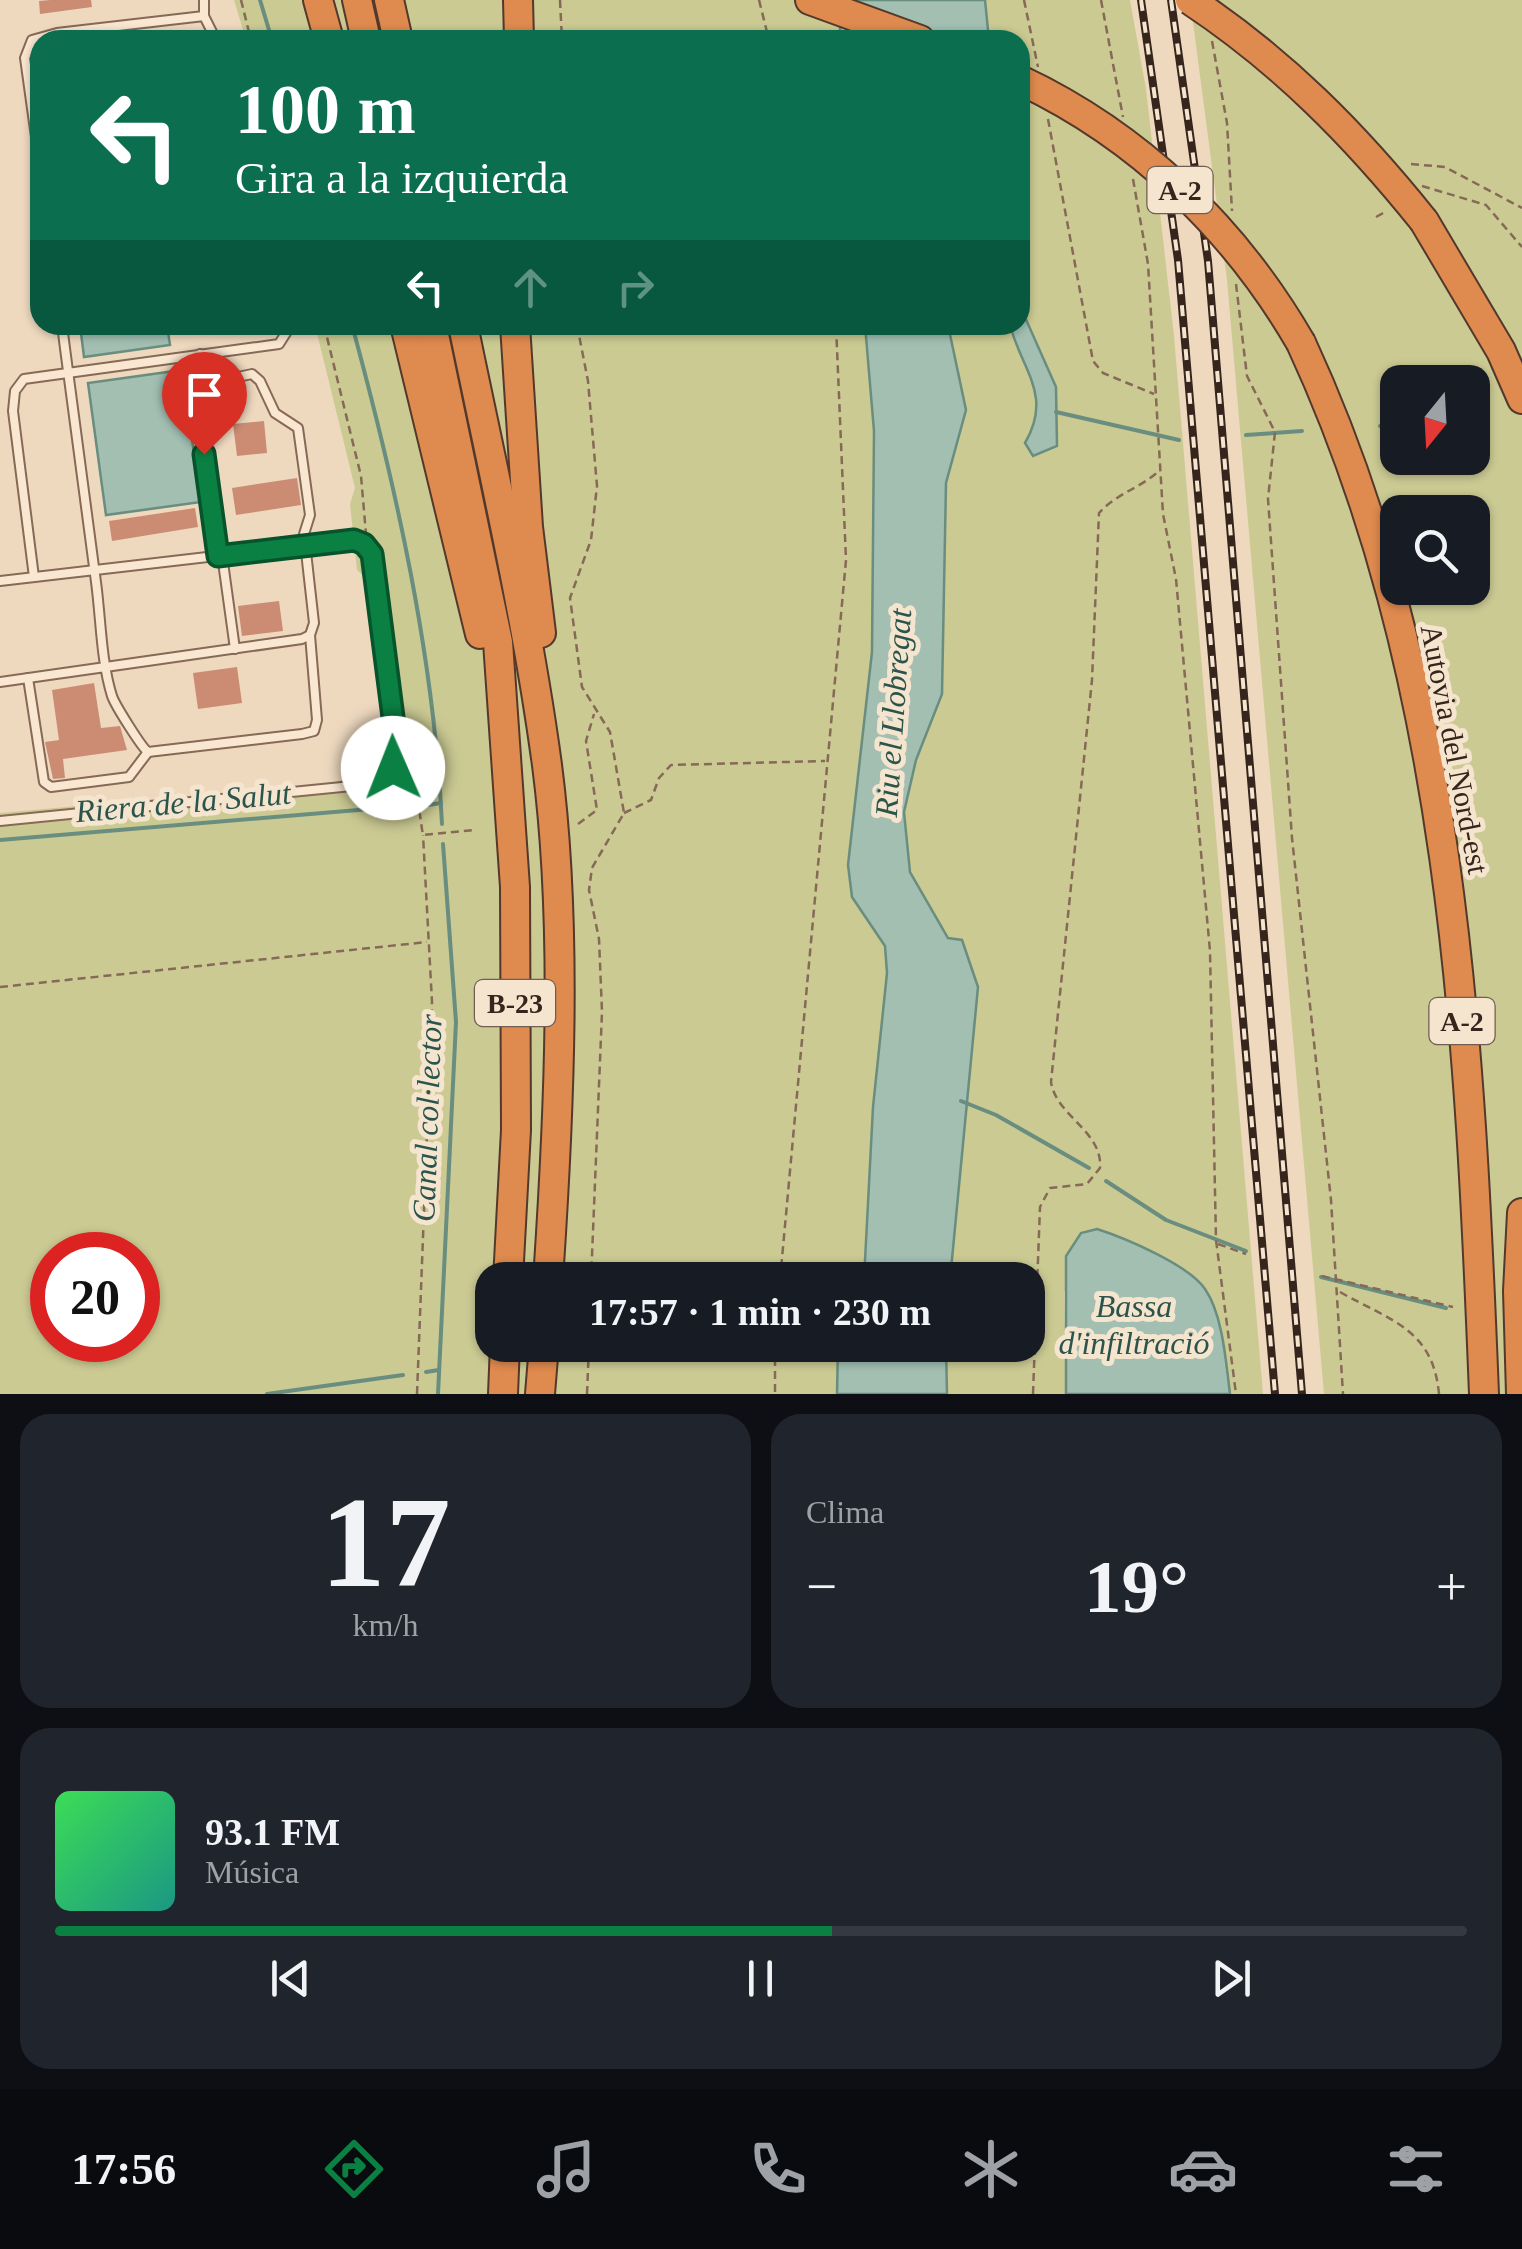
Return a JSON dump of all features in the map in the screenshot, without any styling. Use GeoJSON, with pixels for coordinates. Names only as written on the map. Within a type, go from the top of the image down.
{"type":"FeatureCollection","features":[{"type":"Feature","properties":{"kind":"highway"},"geometry":{"type":"LineString","coordinates":[[318,0],[326,30]]}},
{"type":"Feature","properties":{"kind":"highway"},"geometry":{"type":"LineString","coordinates":[[357,0],[364,30]]}},
{"type":"Feature","properties":{"kind":"highway"},"geometry":{"type":"LineString","coordinates":[[388,0],[396,30]]}},
{"type":"Feature","properties":{"kind":"highway"},"geometry":{"type":"LineString","coordinates":[[518,0],[519,30]]}},
{"type":"Feature","properties":{"kind":"highway"},"geometry":{"type":"LineString","coordinates":[[810,0],[892,30]]}},
{"type":"Feature","properties":{"kind":"highway"},"geometry":{"type":"LineString","coordinates":[[1190,0],[1270,56],[1373,157],[1424,221],[1501,352],[1522,399]]}},
{"type":"Feature","properties":{"kind":"highway","name":"Autovia del Nord-est"},"geometry":{"type":"LineString","coordinates":[[1030,78],[1116,135],[1192,201],[1253,268],[1300,343],[1335,417],[1368,509],[1406,651],[1440,824],[1456,947],[1472,1143],[1484,1394]]}},
{"type":"Feature","properties":{"kind":"highway"},"geometry":{"type":"LineString","coordinates":[[407,335],[503,726]]}},
{"type":"Feature","properties":{"kind":"highway","name":"B-23"},"geometry":{"type":"LineString","coordinates":[[434,335],[488,580],[503,726],[515,887],[516,1130],[509,1262]]}},
{"type":"Feature","properties":{"kind":"highway","name":"B-23"},"geometry":{"type":"LineString","coordinates":[[465,335],[546,764],[557,880],[555,1138],[549,1262]]}},
{"type":"Feature","properties":{"kind":"highway"},"geometry":{"type":"LineString","coordinates":[[517,335],[528,527],[548,687],[546,764]]}},
{"type":"Feature","properties":{"kind":"highway"},"geometry":{"type":"LineString","coordinates":[[1521,1394],[1518,1291],[1522,1213]]}},
{"type":"Feature","properties":{"kind":"highway"},"geometry":{"type":"LineString","coordinates":[[503,1394],[504,1362]]}},
{"type":"Feature","properties":{"kind":"highway"},"geometry":{"type":"LineString","coordinates":[[540,1394],[543,1362]]}},
{"type":"Feature","properties":{"kind":"lane"},"geometry":{"type":"LineString","coordinates":[[204,0],[204,16],[211,30]]}},
{"type":"Feature","properties":{"kind":"lane"},"geometry":{"type":"LineString","coordinates":[[82,30],[204,16]]}},
{"type":"Feature","properties":{"kind":"lane"},"geometry":{"type":"LineString","coordinates":[[30,46],[26,58],[30,89]]}},
{"type":"Feature","properties":{"kind":"lane"},"geometry":{"type":"LineString","coordinates":[[63,335],[108,667],[117,707],[132,726],[139,746],[148,752],[314,731],[318,720],[306,546],[310,515],[298,428],[275,413],[260,381],[252,374],[195,386]]}},
{"type":"Feature","properties":{"kind":"lane"},"geometry":{"type":"LineString","coordinates":[[34,577],[15,392],[24,379],[280,344],[285,335]]}},
{"type":"Feature","properties":{"kind":"lane"},"geometry":{"type":"LineString","coordinates":[[200,354],[195,386],[235,649]]}},
{"type":"Feature","properties":{"kind":"lane"},"geometry":{"type":"LineString","coordinates":[[0,581],[354,540],[364,544],[372,554],[395,756],[388,776],[352,786],[0,821]]}},
{"type":"Feature","properties":{"kind":"lane"},"geometry":{"type":"LineString","coordinates":[[0,682],[310,635]]}},
{"type":"Feature","properties":{"kind":"lane"},"geometry":{"type":"LineString","coordinates":[[28,678],[44,782],[51,787],[129,776],[148,752]]}},
{"type":"Feature","properties":{"kind":"path"},"geometry":{"type":"LineString","coordinates":[[241,0],[248,30]]}},
{"type":"Feature","properties":{"kind":"path"},"geometry":{"type":"LineString","coordinates":[[560,0],[562,30]]}},
{"type":"Feature","properties":{"kind":"path"},"geometry":{"type":"LineString","coordinates":[[759,0],[766,30]]}},
{"type":"Feature","properties":{"kind":"path"},"geometry":{"type":"LineString","coordinates":[[1024,0],[1026,30]]}},
{"type":"Feature","properties":{"kind":"path"},"geometry":{"type":"LineString","coordinates":[[1102,0],[1124,128]]}},
{"type":"Feature","properties":{"kind":"path"},"geometry":{"type":"LineString","coordinates":[[1211,35],[1227,123],[1232,222]]}},
{"type":"Feature","properties":{"kind":"path"},"geometry":{"type":"LineString","coordinates":[[1047,114],[1093,361],[1103,373],[1154,394]]}},
{"type":"Feature","properties":{"kind":"path"},"geometry":{"type":"LineString","coordinates":[[1410,164],[1445,167],[1522,208]]}},
{"type":"Feature","properties":{"kind":"path"},"geometry":{"type":"LineString","coordinates":[[1131,167],[1148,264],[1160,469],[1176,579],[1210,951],[1216,1244],[1236,1394]]}},
{"type":"Feature","properties":{"kind":"path"},"geometry":{"type":"LineString","coordinates":[[1413,192],[1424,184],[1473,198],[1499,214],[1522,246]]}},
{"type":"Feature","properties":{"kind":"path"},"geometry":{"type":"LineString","coordinates":[[1376,217],[1391,208]]}},
{"type":"Feature","properties":{"kind":"path"},"geometry":{"type":"LineString","coordinates":[[1236,280],[1247,376],[1275,432],[1268,499],[1289,800],[1336,1280],[1343,1394]]}},
{"type":"Feature","properties":{"kind":"path"},"geometry":{"type":"LineString","coordinates":[[326,335],[361,476],[367,525],[364,544]]}},
{"type":"Feature","properties":{"kind":"path"},"geometry":{"type":"LineString","coordinates":[[579,335],[588,382],[597,486],[591,540],[570,598],[582,687],[594,713],[610,732],[624,812]]}},
{"type":"Feature","properties":{"kind":"path"},"geometry":{"type":"LineString","coordinates":[[781,1262],[794,1098],[820,879],[846,560],[836,335]]}},
{"type":"Feature","properties":{"kind":"path"},"geometry":{"type":"LineString","coordinates":[[1033,1394],[1040,1208],[1050,1188],[1086,1184],[1100,1168],[1095,1143],[1053,1095],[1051,1082],[1092,680],[1099,513],[1111,499],[1146,484],[1160,469]]}},
{"type":"Feature","properties":{"kind":"path"},"geometry":{"type":"LineString","coordinates":[[578,824],[597,810],[586,741],[594,713]]}},
{"type":"Feature","properties":{"kind":"path"},"geometry":{"type":"LineString","coordinates":[[593,1262],[602,1012],[599,940],[589,890],[592,868],[624,812],[651,800],[660,778],[671,765],[827,761]]}},
{"type":"Feature","properties":{"kind":"path"},"geometry":{"type":"LineString","coordinates":[[388,776],[411,786],[424,835],[429,942],[428,1162],[417,1394]]}},
{"type":"Feature","properties":{"kind":"path"},"geometry":{"type":"LineString","coordinates":[[424,835],[475,830]]}},
{"type":"Feature","properties":{"kind":"path"},"geometry":{"type":"LineString","coordinates":[[0,987],[429,942]]}},
{"type":"Feature","properties":{"kind":"path"},"geometry":{"type":"LineString","coordinates":[[1216,1244],[1246,1254]]}},
{"type":"Feature","properties":{"kind":"path"},"geometry":{"type":"LineString","coordinates":[[1322,1276],[1453,1307]]}},
{"type":"Feature","properties":{"kind":"path"},"geometry":{"type":"LineString","coordinates":[[1336,1290],[1419,1336],[1434,1358],[1438,1394]]}},
{"type":"Feature","properties":{"kind":"path"},"geometry":{"type":"LineString","coordinates":[[587,1394],[588,1362]]}},
{"type":"Feature","properties":{"kind":"path"},"geometry":{"type":"LineString","coordinates":[[775,1362],[776,1394]]}},
{"type":"Feature","properties":{"kind":"shaded area"},"geometry":{"type":"Polygon","coordinates":[[[234,0],[840,0],[840,30],[243,30],[234,0]]]}},
{"type":"Feature","properties":{"kind":"shaded area"},"geometry":{"type":"Polygon","coordinates":[[[985,0],[1130,0],[1146,89],[1174,336],[1263,1394],[1230,1394],[1225,1356],[1164,1259],[1097,1229],[1064,1292],[1066,1394],[947,1394],[946,1362],[1045,1362],[1045,1262],[952,1262],[978,987],[910,872],[904,812],[916,760],[942,694],[946,483],[966,410],[950,335],[1014,335],[1034,382],[1037,421],[1057,445],[1028,335],[1030,30],[988,30],[985,0]]]}},
{"type":"Feature","properties":{"kind":"shaded area"},"geometry":{"type":"Polygon","coordinates":[[[1190,0],[1522,0],[1522,1394],[1324,1394],[1227,280],[1190,0]]]}},
{"type":"Feature","properties":{"kind":"shaded area"},"geometry":{"type":"Polygon","coordinates":[[[317,335],[866,335],[874,431],[872,652],[848,865],[852,897],[885,946],[887,973],[873,1107],[865,1262],[475,1262],[475,1362],[838,1362],[837,1394],[0,1394],[0,813],[332,783],[368,772],[385,738],[367,579],[357,570],[350,504],[355,488],[317,335]]]}},
{"type":"Feature","properties":{"kind":"water"},"geometry":{"type":"Polygon","coordinates":[[[840,0],[985,0],[988,30],[840,30],[840,0]]]}},
{"type":"Feature","properties":{"kind":"water"},"geometry":{"type":"Polygon","coordinates":[[[1030,328],[1056,387],[1057,446],[1033,456],[1025,443],[1033,426],[1036,397],[1013,335],[1030,335],[1030,328]]]}},
{"type":"Feature","properties":{"kind":"water"},"geometry":{"type":"Polygon","coordinates":[[[81,335],[168,335],[170,345],[84,357],[81,335]]]}},
{"type":"Feature","properties":{"kind":"water","name":"Riu el Llobregat"},"geometry":{"type":"Polygon","coordinates":[[[866,335],[950,335],[966,410],[946,483],[942,694],[916,760],[904,812],[910,872],[948,938],[962,940],[978,987],[952,1262],[865,1262],[873,1107],[887,973],[885,946],[852,897],[848,865],[872,652],[874,431],[866,335]]]}},
{"type":"Feature","properties":{"kind":"water"},"geometry":{"type":"Polygon","coordinates":[[[182,370],[201,502],[106,515],[88,383],[182,370]]]}},
{"type":"Feature","properties":{"kind":"water","name":"Bassa d'infiltració"},"geometry":{"type":"Polygon","coordinates":[[[1097,1229],[1171,1262],[1205,1289],[1220,1325],[1230,1394],[1066,1394],[1066,1256],[1081,1233],[1097,1229]]]}},
{"type":"Feature","properties":{"kind":"water"},"geometry":{"type":"Polygon","coordinates":[[[838,1362],[946,1362],[947,1394],[837,1394],[838,1362]]]}},
{"type":"Feature","properties":{"kind":"building"},"geometry":{"type":"Polygon","coordinates":[[[91,0],[92,7],[40,14],[39,1],[91,0]]]}},
{"type":"Feature","properties":{"kind":"building"},"geometry":{"type":"Polygon","coordinates":[[[264,421],[267,453],[237,456],[233,424],[264,421]]]}},
{"type":"Feature","properties":{"kind":"building"},"geometry":{"type":"Polygon","coordinates":[[[297,478],[301,505],[236,515],[232,488],[297,478]]]}},
{"type":"Feature","properties":{"kind":"building"},"geometry":{"type":"Polygon","coordinates":[[[195,508],[198,527],[112,541],[109,521],[195,508]]]}},
{"type":"Feature","properties":{"kind":"building"},"geometry":{"type":"Polygon","coordinates":[[[279,601],[283,631],[242,636],[238,606],[279,601]]]}},
{"type":"Feature","properties":{"kind":"building"},"geometry":{"type":"Polygon","coordinates":[[[237,667],[242,703],[198,709],[193,673],[237,667]]]}},
{"type":"Feature","properties":{"kind":"building"},"geometry":{"type":"Polygon","coordinates":[[[94,683],[101,728],[120,726],[127,750],[63,759],[65,778],[53,779],[45,742],[59,740],[52,690],[94,683]]]}},
{"type":"Feature","properties":{"kind":"waterway","name":"Canal col·lector"},"geometry":{"type":"LineString","coordinates":[[260,0],[269,30]]}},
{"type":"Feature","properties":{"kind":"waterway","name":"Canal col·lector"},"geometry":{"type":"LineString","coordinates":[[355,335],[384,448],[422,635],[442,824]]}},
{"type":"Feature","properties":{"kind":"waterway"},"geometry":{"type":"LineString","coordinates":[[1056,412],[1179,440]]}},
{"type":"Feature","properties":{"kind":"waterway"},"geometry":{"type":"LineString","coordinates":[[1246,435],[1302,431]]}},
{"type":"Feature","properties":{"kind":"waterway","name":"Riera de la Salut"},"geometry":{"type":"LineString","coordinates":[[428,805],[441,803]]}},
{"type":"Feature","properties":{"kind":"waterway","name":"Riera de la Salut"},"geometry":{"type":"LineString","coordinates":[[0,840],[370,809]]}},
{"type":"Feature","properties":{"kind":"waterway","name":"Canal col·lector"},"geometry":{"type":"LineString","coordinates":[[438,1394],[456,1022],[443,844]]}},
{"type":"Feature","properties":{"kind":"waterway"},"geometry":{"type":"LineString","coordinates":[[961,1101],[996,1115],[1089,1168]]}},
{"type":"Feature","properties":{"kind":"waterway"},"geometry":{"type":"LineString","coordinates":[[1106,1181],[1166,1220],[1246,1251]]}},
{"type":"Feature","properties":{"kind":"waterway"},"geometry":{"type":"LineString","coordinates":[[1321,1277],[1446,1308]]}},
{"type":"Feature","properties":{"kind":"waterway"},"geometry":{"type":"LineString","coordinates":[[426,1372],[439,1370]]}},
{"type":"Feature","properties":{"kind":"waterway"},"geometry":{"type":"LineString","coordinates":[[267,1394],[403,1375]]}},
{"type":"Feature","properties":{"kind":"railway"},"geometry":{"type":"LineString","coordinates":[[1141,0],[1178,260],[1275,1394]]}},
{"type":"Feature","properties":{"kind":"railway"},"geometry":{"type":"LineString","coordinates":[[1171,0],[1208,261],[1302,1394]]}},
{"type":"Feature","properties":{"kind":"route"},"geometry":{"type":"LineString","coordinates":[[204,454],[218,556],[354,540],[372,554],[394,725],[393,768]]}}]}
